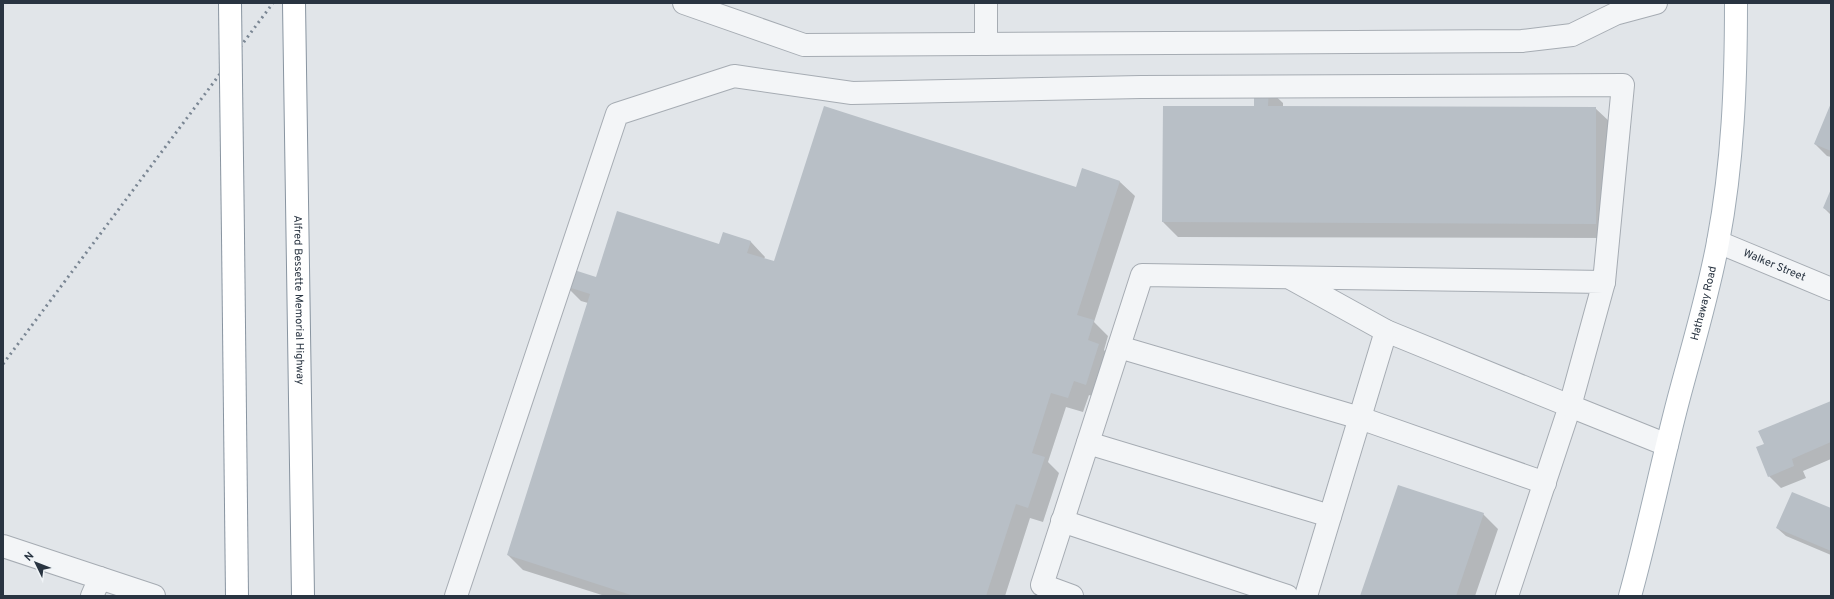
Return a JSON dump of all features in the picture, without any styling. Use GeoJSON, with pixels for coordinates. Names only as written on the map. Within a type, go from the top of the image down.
{"type":"FeatureCollection","features":[{"type":"Feature","properties":{"kind":"main road"},"geometry":{"type":"LineString","coordinates":[[230,3],[237,596]]}},
{"type":"Feature","properties":{"kind":"main road","name":"Alfred Bessette Memorial Highway"},"geometry":{"type":"LineString","coordinates":[[294,3],[303,589]]}},
{"type":"Feature","properties":{"kind":"main road","name":"Hathaway Road"},"geometry":{"type":"LineString","coordinates":[[1630,596],[1667,445],[1706,296],[1718,242],[1730,156],[1736,69],[1736,3]]}},
{"type":"Feature","properties":{"kind":"street"},"geometry":{"type":"LineString","coordinates":[[684,3],[804,45],[1522,41],[1572,35],[1615,14],[1656,3]]}},
{"type":"Feature","properties":{"kind":"street"},"geometry":{"type":"LineString","coordinates":[[986,3],[986,44]]}},
{"type":"Feature","properties":{"kind":"street"},"geometry":{"type":"LineString","coordinates":[[456,596],[617,114],[734,76],[852,94],[1141,87],[1623,85],[1604,282],[1570,406],[1507,596]]}},
{"type":"Feature","properties":{"kind":"street","name":"Walker Street"},"geometry":{"type":"LineString","coordinates":[[1718,242],[1831,289]]}},
{"type":"Feature","properties":{"kind":"street"},"geometry":{"type":"LineString","coordinates":[[1072,596],[1042,585],[1142,275],[1604,282]]}},
{"type":"Feature","properties":{"kind":"street"},"geometry":{"type":"LineString","coordinates":[[1289,277],[1386,330],[1667,445]]}},
{"type":"Feature","properties":{"kind":"street"},"geometry":{"type":"LineString","coordinates":[[1306,596],[1386,330]]}},
{"type":"Feature","properties":{"kind":"street"},"geometry":{"type":"LineString","coordinates":[[1118,347],[1360,418],[1545,482]]}},
{"type":"Feature","properties":{"kind":"street"},"geometry":{"type":"LineString","coordinates":[[1088,443],[1330,516]]}},
{"type":"Feature","properties":{"kind":"street"},"geometry":{"type":"LineString","coordinates":[[1062,521],[1287,596]]}},
{"type":"Feature","properties":{"kind":"street"},"geometry":{"type":"LineString","coordinates":[[3,546],[96,587],[154,596]]}},
{"type":"Feature","properties":{"kind":"building"},"geometry":{"type":"Polygon","coordinates":[[[1254,87],[1269,88],[1268,106],[1596,107],[1596,224],[1162,222],[1163,106],[1254,106],[1254,87]]]}},
{"type":"Feature","properties":{"kind":"building"},"geometry":{"type":"Polygon","coordinates":[[[1831,103],[1831,151],[1814,144],[1831,103]]]}},
{"type":"Feature","properties":{"kind":"building"},"geometry":{"type":"Polygon","coordinates":[[[824,106],[1076,187],[1082,168],[1120,181],[1077,315],[1094,320],[1088,340],[1099,344],[1086,385],[1074,381],[1068,398],[1051,393],[1032,453],[1045,457],[1028,508],[1016,504],[986,596],[634,596],[507,555],[590,294],[565,286],[571,269],[596,277],[617,211],[719,244],[723,232],[751,241],[747,253],[774,261],[824,106]]]}},
{"type":"Feature","properties":{"kind":"building"},"geometry":{"type":"Polygon","coordinates":[[[1831,189],[1831,212],[1823,208],[1831,189]]]}},
{"type":"Feature","properties":{"kind":"building"},"geometry":{"type":"Polygon","coordinates":[[[1831,401],[1831,442],[1792,459],[1794,466],[1768,477],[1756,447],[1764,444],[1758,431],[1831,401]]]}},
{"type":"Feature","properties":{"kind":"building"},"geometry":{"type":"Polygon","coordinates":[[[1398,485],[1484,513],[1456,596],[1360,596],[1398,485]]]}},
{"type":"Feature","properties":{"kind":"building"},"geometry":{"type":"Polygon","coordinates":[[[1792,492],[1831,508],[1831,551],[1776,528],[1792,492]]]}},
{"type":"Feature","properties":{"kind":"railway"},"geometry":{"type":"LineString","coordinates":[[3,364],[273,3]]}}]}
